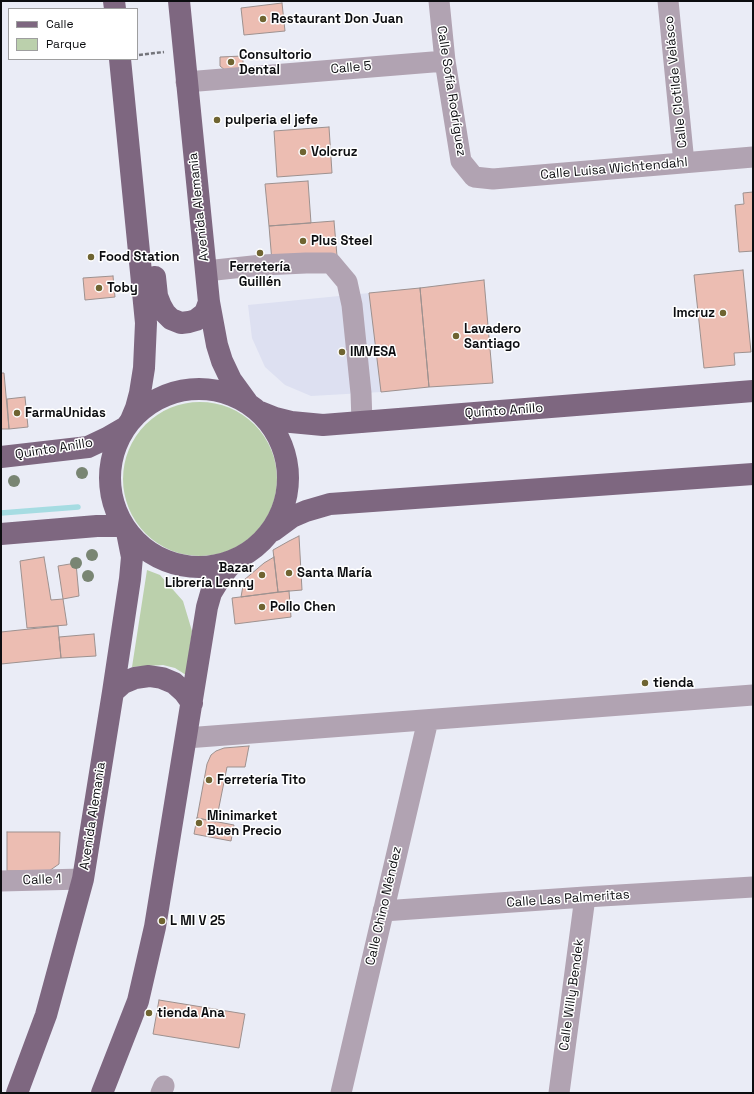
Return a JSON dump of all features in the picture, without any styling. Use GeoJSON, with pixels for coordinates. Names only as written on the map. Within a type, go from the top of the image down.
{"type":"FeatureCollection","features":[{"type":"Feature","properties":{"kind":"main road","name":"Avenida Alemania"},"geometry":{"type":"LineString","coordinates":[[179,1],[209,302],[217,345],[222,361],[231,380],[253,408]]}},
{"type":"Feature","properties":{"kind":"main road"},"geometry":{"type":"LineString","coordinates":[[120,60],[146,323],[144,368],[140,393],[136,408],[114,450],[109,476],[112,502],[117,514],[125,529],[136,543],[147,552],[172,564],[185,567],[199,568],[226,563],[249,552],[292,517],[320,506],[330,504],[753,474]]}},
{"type":"Feature","properties":{"kind":"main road"},"geometry":{"type":"LineString","coordinates":[[130,161],[146,202],[157,296],[161,306],[171,319],[181,323],[196,320],[205,313],[209,302]]}},
{"type":"Feature","properties":{"kind":"main road"},"geometry":{"type":"LineString","coordinates":[[128,424],[140,411],[165,396],[194,390],[223,392],[236,397],[253,408],[272,427],[279,438],[286,457],[288,490],[285,503],[277,521],[267,536]]}},
{"type":"Feature","properties":{"kind":"main road","name":"Quinto Anillo"},"geometry":{"type":"LineString","coordinates":[[253,408],[266,415],[284,421],[308,425],[323,425],[753,391]]}},
{"type":"Feature","properties":{"kind":"main road","name":"Quinto Anillo"},"geometry":{"type":"LineString","coordinates":[[1,457],[88,446],[107,438],[128,424]]}},
{"type":"Feature","properties":{"kind":"main road"},"geometry":{"type":"LineString","coordinates":[[1,534],[97,526],[125,529]]}},
{"type":"Feature","properties":{"kind":"main road","name":"Avenida Alemania"},"geometry":{"type":"LineString","coordinates":[[17,1093],[46,1015],[83,879],[132,568],[132,557],[125,529]]}},
{"type":"Feature","properties":{"kind":"main road"},"geometry":{"type":"LineString","coordinates":[[102,1093],[142,988],[155,927],[209,600],[211,593],[219,580],[238,558]]}},
{"type":"Feature","properties":{"kind":"main road"},"geometry":{"type":"LineString","coordinates":[[113,692],[124,683],[136,678],[149,676],[162,678],[174,683],[184,692],[192,703]]}},
{"type":"Feature","properties":{"kind":"street","name":"Calle Sofía Rodríguez"},"geometry":{"type":"LineString","coordinates":[[439,1],[445,61],[461,162],[474,177]]}},
{"type":"Feature","properties":{"kind":"street","name":"Calle Clotilde Velásco"},"geometry":{"type":"LineString","coordinates":[[668,1],[684,163]]}},
{"type":"Feature","properties":{"kind":"street","name":"Calle 5"},"geometry":{"type":"LineString","coordinates":[[186,82],[445,61]]}},
{"type":"Feature","properties":{"kind":"street","name":"Calle Luisa Wichtendahl"},"geometry":{"type":"LineString","coordinates":[[474,177],[493,179],[753,157]]}},
{"type":"Feature","properties":{"kind":"street"},"geometry":{"type":"LineString","coordinates":[[206,271],[270,265],[331,263],[347,282],[352,305],[361,393],[362,422]]}},
{"type":"Feature","properties":{"kind":"street"},"geometry":{"type":"LineString","coordinates":[[186,738],[753,695]]}},
{"type":"Feature","properties":{"kind":"street","name":"Calle Chino Méndez"},"geometry":{"type":"LineString","coordinates":[[341,1093],[428,720]]}},
{"type":"Feature","properties":{"kind":"street","name":"Calle 1"},"geometry":{"type":"LineString","coordinates":[[1,881],[83,879]]}},
{"type":"Feature","properties":{"kind":"street","name":"Calle Las Palmeritas"},"geometry":{"type":"LineString","coordinates":[[383,911],[753,887]]}},
{"type":"Feature","properties":{"kind":"street","name":"Calle Willy Bendek"},"geometry":{"type":"LineString","coordinates":[[559,1093],[585,898]]}},
{"type":"Feature","properties":{"kind":"path"},"geometry":{"type":"LineString","coordinates":[[138,55],[164,52]]}},
{"type":"Feature","properties":{"kind":"shaded area","name":"IMVESA"},"geometry":{"type":"Polygon","coordinates":[[[420,288],[429,387],[381,392],[311,396],[285,385],[265,367],[252,338],[248,305],[420,288]]]}},
{"type":"Feature","properties":{"kind":"green space"},"geometry":{"type":"Polygon","coordinates":[[[192,402],[208,402],[230,408],[255,424],[271,449],[276,464],[276,494],[271,509],[255,534],[243,543],[222,553],[208,556],[192,556],[178,553],[164,547],[151,539],[140,528],[126,501],[123,487],[123,471],[126,457],[132,443],[140,430],[151,419],[178,405],[192,402]]]}},
{"type":"Feature","properties":{"kind":"green space"},"geometry":{"type":"Polygon","coordinates":[[[147,570],[160,575],[183,601],[192,631],[186,675],[175,668],[163,665],[132,667],[147,570]]]}},
{"type":"Feature","properties":{"kind":"building","name":"Restaurant Don Juan"},"geometry":{"type":"Polygon","coordinates":[[[282,3],[285,31],[244,35],[241,8],[282,3]]]}},
{"type":"Feature","properties":{"kind":"building","name":"Consultorio Dental"},"geometry":{"type":"Polygon","coordinates":[[[243,56],[243,71],[226,71],[220,66],[220,57],[243,56]]]}},
{"type":"Feature","properties":{"kind":"building","name":"Volcruz"},"geometry":{"type":"Polygon","coordinates":[[[329,127],[332,173],[277,177],[274,131],[329,127]]]}},
{"type":"Feature","properties":{"kind":"building"},"geometry":{"type":"Polygon","coordinates":[[[308,181],[311,223],[269,226],[265,184],[308,181]]]}},
{"type":"Feature","properties":{"kind":"building"},"geometry":{"type":"Polygon","coordinates":[[[753,192],[753,251],[739,252],[735,205],[744,204],[743,193],[753,192]]]}},
{"type":"Feature","properties":{"kind":"building","name":"Plus Steel"},"geometry":{"type":"Polygon","coordinates":[[[334,221],[337,256],[272,262],[269,226],[334,221]]]}},
{"type":"Feature","properties":{"kind":"building","name":"Imcruz"},"geometry":{"type":"Polygon","coordinates":[[[743,270],[751,352],[734,353],[735,365],[704,368],[694,275],[743,270]]]}},
{"type":"Feature","properties":{"kind":"building","name":"Toby"},"geometry":{"type":"Polygon","coordinates":[[[113,276],[115,297],[85,300],[83,278],[113,276]]]}},
{"type":"Feature","properties":{"kind":"building","name":"Lavadero Santiago"},"geometry":{"type":"Polygon","coordinates":[[[484,280],[493,383],[429,387],[420,288],[484,280]]]}},
{"type":"Feature","properties":{"kind":"building"},"geometry":{"type":"Polygon","coordinates":[[[420,288],[429,387],[381,392],[369,293],[420,288]]]}},
{"type":"Feature","properties":{"kind":"building"},"geometry":{"type":"Polygon","coordinates":[[[1,373],[4,373],[9,429],[1,429],[1,373]]]}},
{"type":"Feature","properties":{"kind":"building","name":"FarmaUnidas"},"geometry":{"type":"Polygon","coordinates":[[[25,397],[28,427],[9,429],[7,399],[25,397]]]}},
{"type":"Feature","properties":{"kind":"building","name":"Santa María"},"geometry":{"type":"Polygon","coordinates":[[[299,536],[302,590],[278,592],[273,550],[299,536]]]}},
{"type":"Feature","properties":{"kind":"building"},"geometry":{"type":"Polygon","coordinates":[[[44,557],[51,600],[63,599],[67,625],[27,628],[20,561],[44,557]]]}},
{"type":"Feature","properties":{"kind":"building","name":"Bazar Librería Lenny"},"geometry":{"type":"Polygon","coordinates":[[[274,557],[278,592],[241,597],[244,580],[264,563],[274,557]]]}},
{"type":"Feature","properties":{"kind":"building"},"geometry":{"type":"Polygon","coordinates":[[[76,563],[79,596],[63,599],[58,566],[76,563]]]}},
{"type":"Feature","properties":{"kind":"building","name":"Pollo Chen"},"geometry":{"type":"Polygon","coordinates":[[[289,591],[291,617],[235,624],[232,598],[289,591]]]}},
{"type":"Feature","properties":{"kind":"building"},"geometry":{"type":"Polygon","coordinates":[[[58,626],[61,658],[1,664],[1,632],[58,626]]]}},
{"type":"Feature","properties":{"kind":"building"},"geometry":{"type":"Polygon","coordinates":[[[94,634],[96,656],[61,658],[59,637],[94,634]]]}},
{"type":"Feature","properties":{"kind":"building"},"geometry":{"type":"Polygon","coordinates":[[[249,746],[245,767],[227,767],[216,822],[197,818],[207,764],[211,755],[224,748],[249,746]]]}},
{"type":"Feature","properties":{"kind":"building"},"geometry":{"type":"Polygon","coordinates":[[[197,818],[234,825],[231,841],[194,834],[197,818]]]}},
{"type":"Feature","properties":{"kind":"building"},"geometry":{"type":"Polygon","coordinates":[[[7,832],[60,832],[59,864],[49,871],[7,871],[7,832]]]}},
{"type":"Feature","properties":{"kind":"building"},"geometry":{"type":"Polygon","coordinates":[[[159,1000],[245,1014],[239,1048],[153,1034],[159,1000]]]}},
{"type":"Feature","properties":{"kind":"waterway"},"geometry":{"type":"LineString","coordinates":[[1,513],[78,507]]}},
{"type":"Feature","properties":{"kind":"place","name":"Restaurant Don Juan"},"geometry":{"type":"Point","coordinates":[263,19]}},
{"type":"Feature","properties":{"kind":"place","name":"Consultorio Dental"},"geometry":{"type":"Point","coordinates":[231,62]}},
{"type":"Feature","properties":{"kind":"place","name":"pulperia el jefe"},"geometry":{"type":"Point","coordinates":[217,120]}},
{"type":"Feature","properties":{"kind":"place","name":"Volcruz"},"geometry":{"type":"Point","coordinates":[303,152]}},
{"type":"Feature","properties":{"kind":"place","name":"Plus Steel"},"geometry":{"type":"Point","coordinates":[303,241]}},
{"type":"Feature","properties":{"kind":"place","name":"Ferretería Guillén"},"geometry":{"type":"Point","coordinates":[260,253]}},
{"type":"Feature","properties":{"kind":"place","name":"Food Station"},"geometry":{"type":"Point","coordinates":[91,257]}},
{"type":"Feature","properties":{"kind":"place","name":"Toby"},"geometry":{"type":"Point","coordinates":[99,288]}},
{"type":"Feature","properties":{"kind":"place","name":"Imcruz"},"geometry":{"type":"Point","coordinates":[723,313]}},
{"type":"Feature","properties":{"kind":"place","name":"Lavadero Santiago"},"geometry":{"type":"Point","coordinates":[456,336]}},
{"type":"Feature","properties":{"kind":"place","name":"IMVESA"},"geometry":{"type":"Point","coordinates":[342,352]}},
{"type":"Feature","properties":{"kind":"place","name":"FarmaUnidas"},"geometry":{"type":"Point","coordinates":[17,413]}},
{"type":"Feature","properties":{"kind":"place","name":"Santa María"},"geometry":{"type":"Point","coordinates":[289,573]}},
{"type":"Feature","properties":{"kind":"place","name":"Bazar Librería Lenny"},"geometry":{"type":"Point","coordinates":[262,575]}},
{"type":"Feature","properties":{"kind":"place","name":"Pollo Chen"},"geometry":{"type":"Point","coordinates":[262,607]}},
{"type":"Feature","properties":{"kind":"place","name":"tienda"},"geometry":{"type":"Point","coordinates":[645,683]}},
{"type":"Feature","properties":{"kind":"place","name":"Ferretería Tito"},"geometry":{"type":"Point","coordinates":[209,780]}},
{"type":"Feature","properties":{"kind":"place","name":"Minimarket Buen Precio"},"geometry":{"type":"Point","coordinates":[199,823]}},
{"type":"Feature","properties":{"kind":"place","name":"L MI V 25"},"geometry":{"type":"Point","coordinates":[162,921]}},
{"type":"Feature","properties":{"kind":"place","name":"tienda Ana"},"geometry":{"type":"Point","coordinates":[149,1013]}}]}
